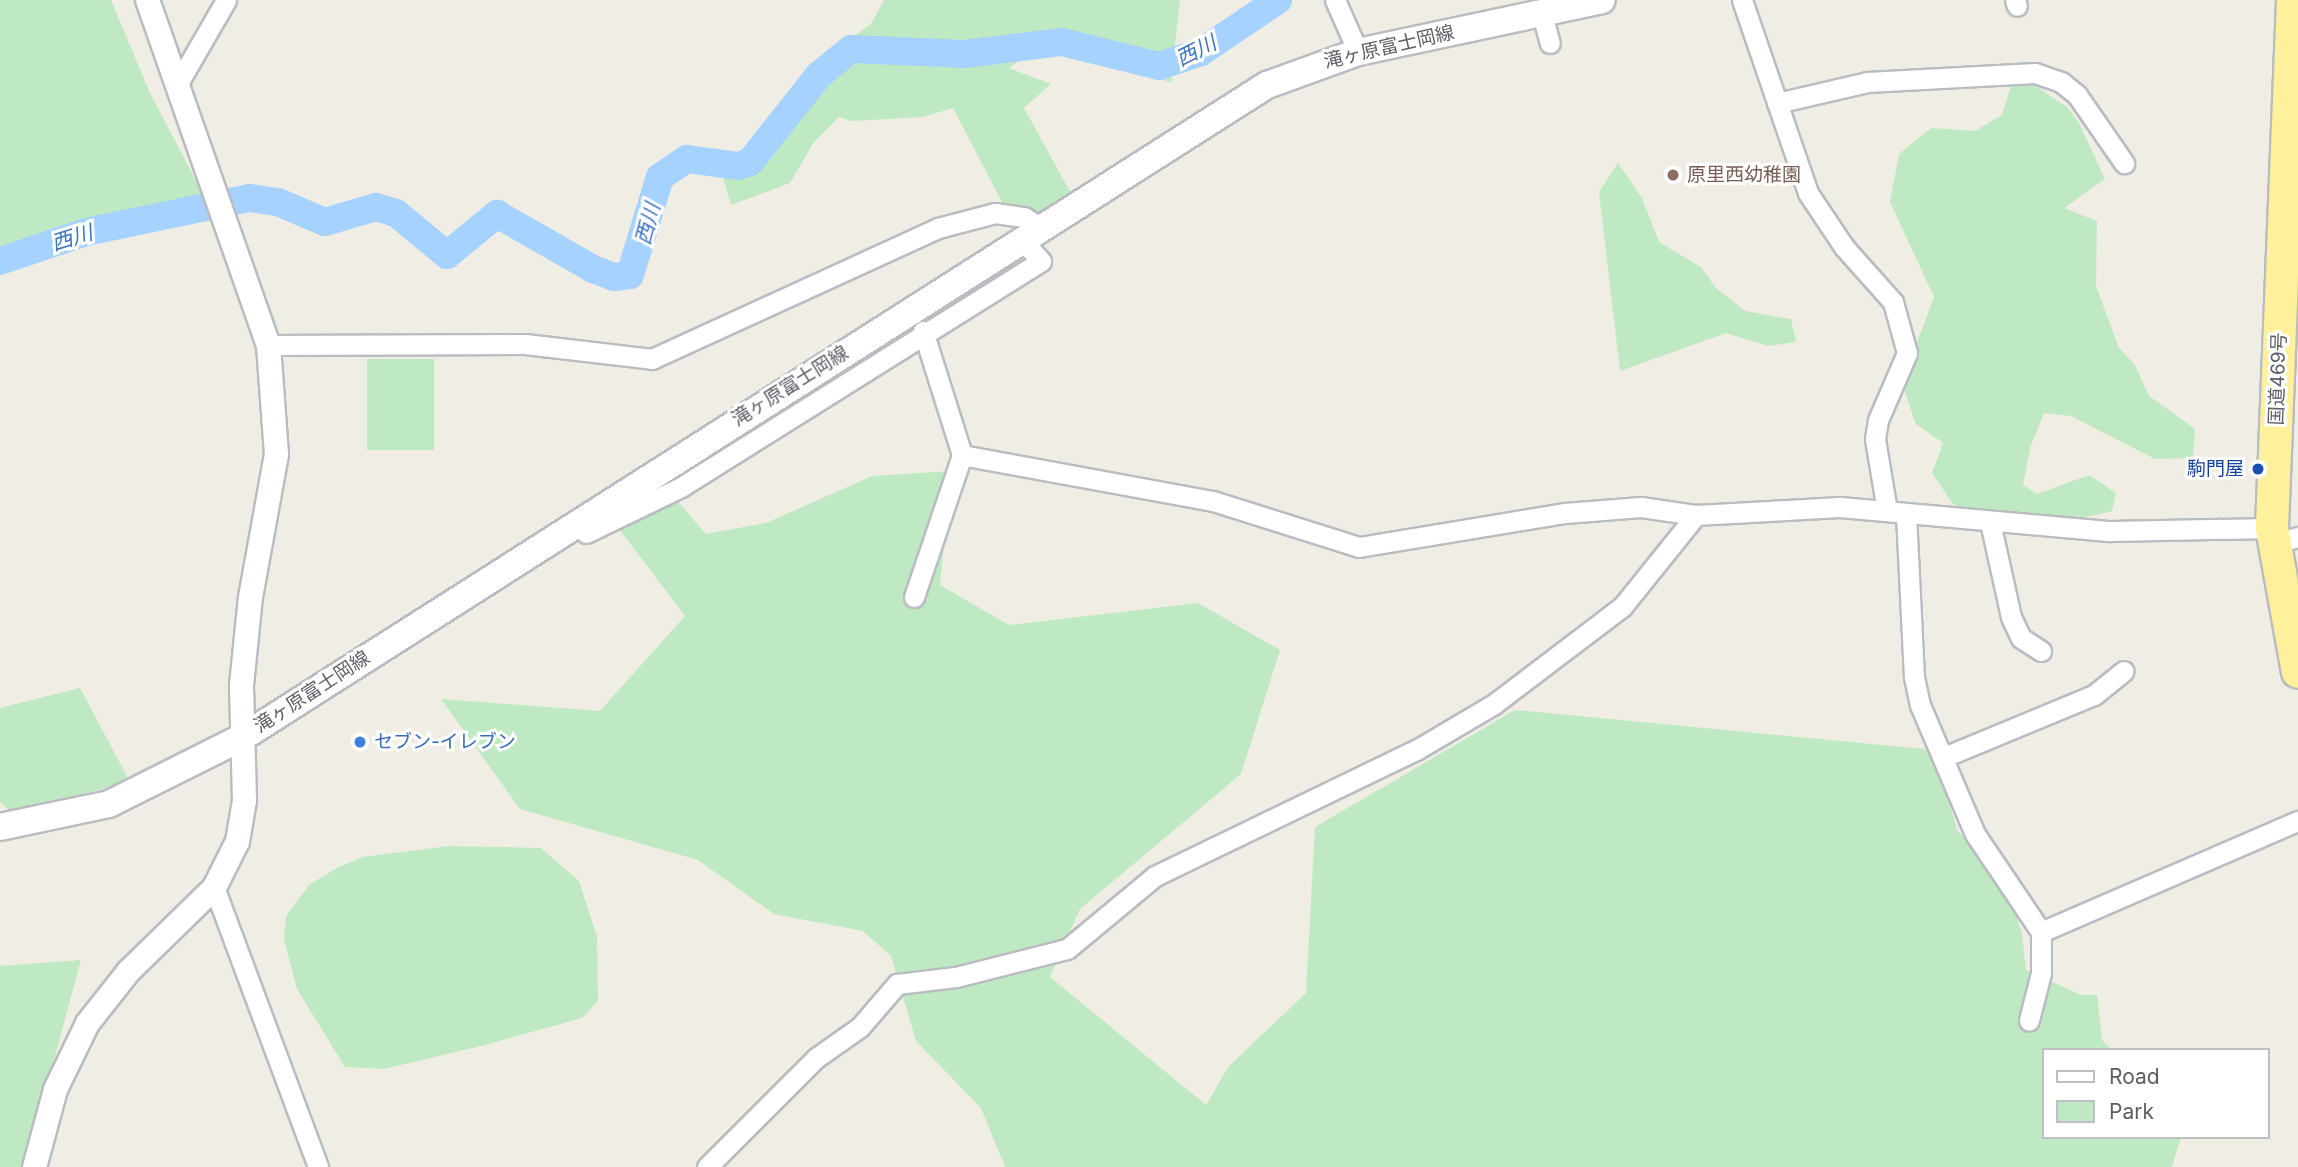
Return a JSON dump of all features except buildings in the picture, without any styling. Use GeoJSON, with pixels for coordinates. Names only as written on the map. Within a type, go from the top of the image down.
{"type":"FeatureCollection","features":[{"type":"Feature","properties":{"kind":"highway","name":"国道469号"},"geometry":{"type":"LineString","coordinates":[[2293,0],[2293,106],[2281,536],[2297,663]]}},
{"type":"Feature","properties":{"kind":"main road","name":"滝ヶ原富士岡線"},"geometry":{"type":"LineString","coordinates":[[0,827],[109,804],[243,737],[1267,85],[1358,52],[1602,0]]}},
{"type":"Feature","properties":{"kind":"street"},"geometry":{"type":"LineString","coordinates":[[34,1167],[55,1089],[87,1023],[128,971],[214,887],[237,841],[244,800],[241,685],[250,597],[276,454],[268,345],[220,197],[147,0]]}},
{"type":"Feature","properties":{"kind":"street"},"geometry":{"type":"LineString","coordinates":[[177,85],[226,0]]}},
{"type":"Feature","properties":{"kind":"street"},"geometry":{"type":"LineString","coordinates":[[1335,0],[1358,52]]}},
{"type":"Feature","properties":{"kind":"street"},"geometry":{"type":"LineString","coordinates":[[1742,0],[1808,193],[1844,247],[1893,302],[1900,326],[1907,353],[1875,439],[1896,512],[1914,677],[1975,834],[2041,932],[2040,973],[2029,1020]]}},
{"type":"Feature","properties":{"kind":"street"},"geometry":{"type":"LineString","coordinates":[[1542,14],[1550,43]]}},
{"type":"Feature","properties":{"kind":"street"},"geometry":{"type":"LineString","coordinates":[[1777,103],[1867,82],[2035,73],[2061,82],[2077,95],[2124,163]]}},
{"type":"Feature","properties":{"kind":"street"},"geometry":{"type":"LineString","coordinates":[[268,345],[525,344],[652,359],[938,228],[995,213],[1024,216],[1041,261],[923,331],[681,487],[605,522],[538,564]]}},
{"type":"Feature","properties":{"kind":"street"},"geometry":{"type":"LineString","coordinates":[[914,597],[962,455],[923,331]]}},
{"type":"Feature","properties":{"kind":"street"},"geometry":{"type":"LineString","coordinates":[[962,455],[1213,501],[1359,547],[1566,513],[1641,507],[1696,515],[1840,507],[2111,531],[2281,536]]}},
{"type":"Feature","properties":{"kind":"street"},"geometry":{"type":"LineString","coordinates":[[707,1167],[816,1058],[860,1027],[897,984],[968,975],[1067,949],[1155,876],[1416,750],[1494,704],[1622,607],[1696,515]]}},
{"type":"Feature","properties":{"kind":"street"},"geometry":{"type":"LineString","coordinates":[[1990,522],[2011,617],[2021,638],[2041,651]]}},
{"type":"Feature","properties":{"kind":"street"},"geometry":{"type":"LineString","coordinates":[[1944,757],[2094,695],[2124,671]]}},
{"type":"Feature","properties":{"kind":"street"},"geometry":{"type":"LineString","coordinates":[[2041,932],[2298,821]]}},
{"type":"Feature","properties":{"kind":"street"},"geometry":{"type":"LineString","coordinates":[[214,887],[317,1167]]}},
{"type":"Feature","properties":{"kind":"green space"},"geometry":{"type":"Polygon","coordinates":[[[0,0],[111,0],[149,91],[205,198],[0,246],[0,0]]]}},
{"type":"Feature","properties":{"kind":"green space"},"geometry":{"type":"Polygon","coordinates":[[[884,0],[1180,0],[1171,82],[1034,50],[1009,68],[1051,84],[1024,108],[1073,197],[1040,214],[1003,204],[953,108],[923,117],[852,121],[839,117],[814,142],[790,183],[731,205],[722,174],[758,148],[815,64],[871,24],[884,0]]]}},
{"type":"Feature","properties":{"kind":"green space"},"geometry":{"type":"Polygon","coordinates":[[[2012,83],[2035,86],[2067,107],[2079,123],[2105,179],[2064,208],[2097,221],[2096,286],[2119,348],[2135,365],[2149,396],[2195,429],[2193,458],[2155,459],[2071,416],[2044,413],[2030,448],[2023,485],[2037,494],[2089,475],[2116,493],[2112,511],[2067,522],[1970,511],[1953,504],[1932,473],[1943,443],[1915,423],[1902,382],[1934,297],[1890,202],[1899,154],[1931,128],[1975,131],[2002,115],[2012,83]]]}},
{"type":"Feature","properties":{"kind":"green space"},"geometry":{"type":"Polygon","coordinates":[[[1618,163],[1642,198],[1659,242],[1701,267],[1715,287],[1745,311],[1791,319],[1796,342],[1769,346],[1726,333],[1620,371],[1599,192],[1618,163]]]}},
{"type":"Feature","properties":{"kind":"green space"},"geometry":{"type":"Polygon","coordinates":[[[367,359],[434,359],[434,450],[367,450],[367,359]]]}},
{"type":"Feature","properties":{"kind":"green space"},"geometry":{"type":"Polygon","coordinates":[[[951,471],[940,585],[1009,625],[1198,603],[1280,650],[1241,774],[1080,909],[1050,977],[1206,1105],[1229,1066],[1306,993],[1315,827],[1515,710],[1934,750],[1957,830],[2006,882],[2022,934],[2026,970],[2081,995],[2097,995],[2102,1040],[2110,1048],[2042,1048],[2042,1139],[2180,1139],[2172,1167],[1005,1167],[981,1108],[916,1041],[891,956],[863,931],[774,914],[698,860],[520,809],[441,699],[600,711],[685,616],[616,525],[667,489],[706,534],[766,523],[872,476],[951,471]]]}},
{"type":"Feature","properties":{"kind":"green space"},"geometry":{"type":"Polygon","coordinates":[[[80,688],[130,782],[11,812],[0,802],[0,708],[80,688]]]}},
{"type":"Feature","properties":{"kind":"green space"},"geometry":{"type":"Polygon","coordinates":[[[449,846],[541,848],[579,881],[597,937],[598,1001],[582,1018],[485,1045],[384,1069],[345,1067],[297,989],[284,939],[286,916],[309,885],[362,857],[449,846]]]}},
{"type":"Feature","properties":{"kind":"green space"},"geometry":{"type":"Polygon","coordinates":[[[81,960],[25,1167],[0,1167],[0,966],[81,960]]]}},
{"type":"Feature","properties":{"kind":"waterway","name":"西川"},"geometry":{"type":"LineString","coordinates":[[0,261],[86,232],[249,198],[278,202],[325,222],[376,207],[396,213],[447,255],[497,214],[593,269],[614,277],[630,275],[660,177],[687,159],[738,166],[750,162],[819,75],[851,49],[965,54],[1062,42],[1159,66],[1201,52],[1278,0]]}},
{"type":"Feature","properties":{"kind":"place","name":"原里西幼稚園"},"geometry":{"type":"Point","coordinates":[1673,175]}},
{"type":"Feature","properties":{"kind":"place","name":"駒門屋"},"geometry":{"type":"Point","coordinates":[2258,469]}},
{"type":"Feature","properties":{"kind":"place","name":"セブン-イレブン"},"geometry":{"type":"Point","coordinates":[360,742]}}]}
